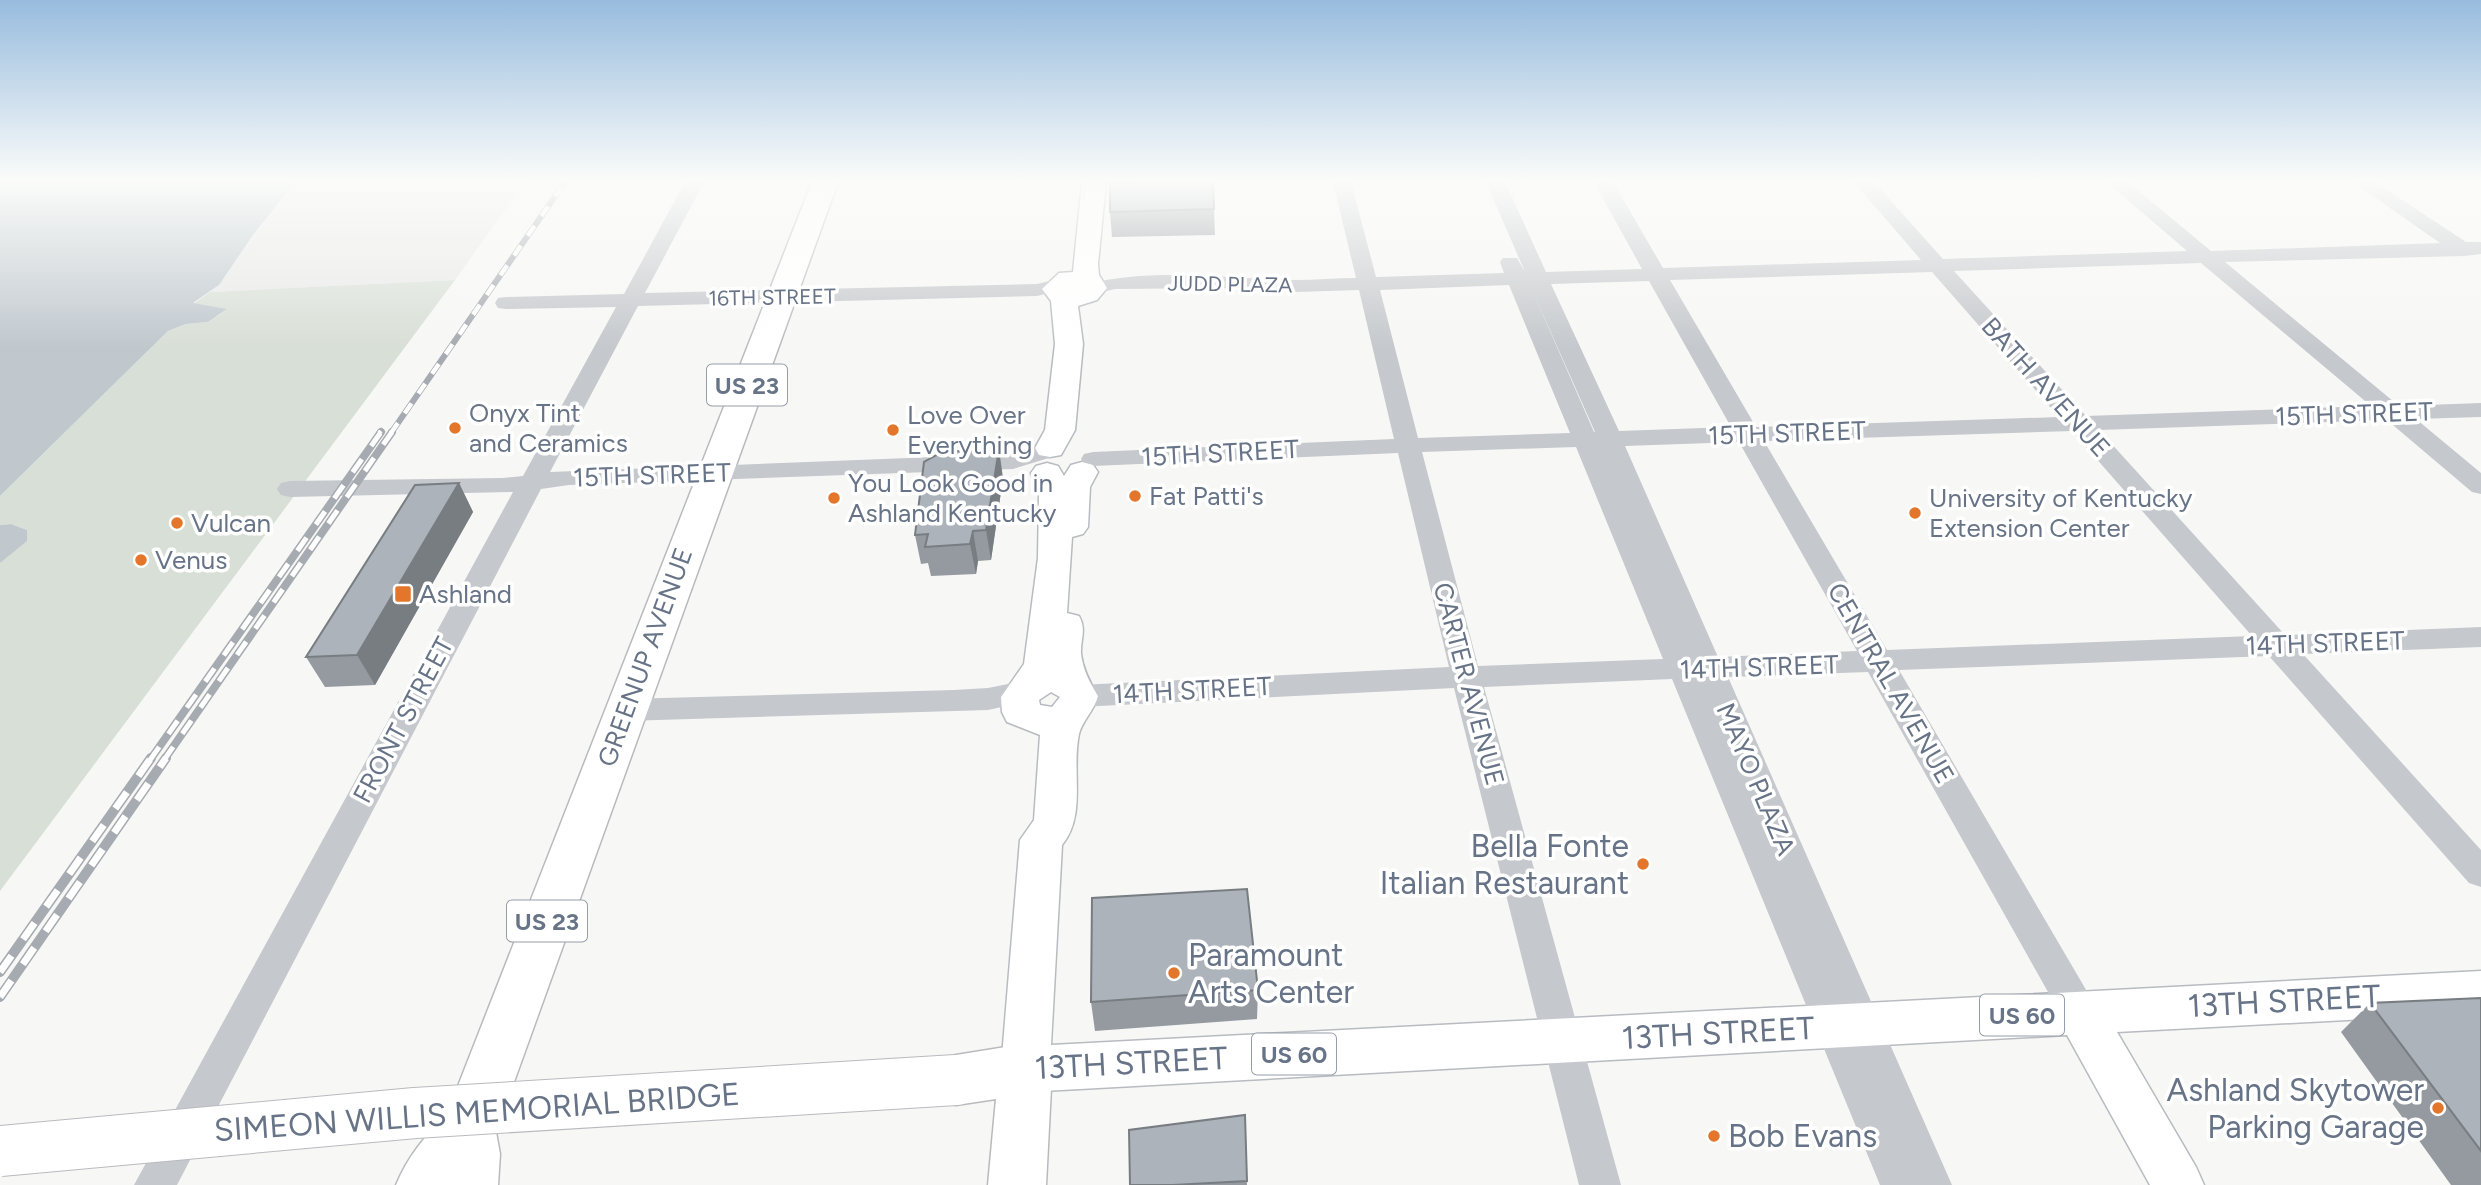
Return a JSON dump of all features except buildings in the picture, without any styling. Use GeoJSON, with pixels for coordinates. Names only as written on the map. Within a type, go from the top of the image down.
{"type":"FeatureCollection","features":[{"type":"Feature","properties":{"kind":"highway","name":"GREENUP AVENUE"},"geometry":{"type":"LineString","coordinates":[[425,1185],[444,1156],[468,1159],[625,710],[804,237]]}},
{"type":"Feature","properties":{"kind":"highway","name":"13TH STREET"},"geometry":{"type":"LineString","coordinates":[[956,1080],[1025,1069]]}},
{"type":"Feature","properties":{"kind":"highway"},"geometry":{"type":"LineString","coordinates":[[1017,1185],[1025,1069]]}},
{"type":"Feature","properties":{"kind":"highway","name":"SIMEON WILLIS MEMORIAL BRIDGE"},"geometry":{"type":"LineString","coordinates":[[0,1151],[248,1126],[415,1113],[956,1080]]}},
{"type":"Feature","properties":{"kind":"main road"},"geometry":{"type":"LineString","coordinates":[[1039,461],[1060,430],[1069,344],[1069,289],[1073,237]]}},
{"type":"Feature","properties":{"kind":"main road"},"geometry":{"type":"LineString","coordinates":[[1069,289],[1085,261],[1088,237]]}},
{"type":"Feature","properties":{"kind":"main road"},"geometry":{"type":"LineString","coordinates":[[1038,700],[1063,654],[1074,487],[1087,459],[1079,429],[1083,307],[1069,289]]}},
{"type":"Feature","properties":{"kind":"main road"},"geometry":{"type":"LineString","coordinates":[[1039,461],[1065,477],[1087,459]]}},
{"type":"Feature","properties":{"kind":"main road"},"geometry":{"type":"LineString","coordinates":[[1025,1069],[1041,840],[1029,825],[1034,739],[1055,558],[1055,496],[1039,461]]}},
{"type":"Feature","properties":{"kind":"main road","name":"13TH STREET"},"geometry":{"type":"LineString","coordinates":[[1025,1069],[2481,992]]}},
{"type":"Feature","properties":{"kind":"main road","name":"CENTRAL AVENUE"},"geometry":{"type":"LineString","coordinates":[[2079,1012],[2178,1185]]}},
{"type":"Feature","properties":{"kind":"street","name":"FRONT STREET"},"geometry":{"type":"LineString","coordinates":[[155,1185],[666,237]]}},
{"type":"Feature","properties":{"kind":"street","name":"CARTER AVENUE"},"geometry":{"type":"LineString","coordinates":[[1355,237],[1466,677],[1564,1040],[1600,1185]]}},
{"type":"Feature","properties":{"kind":"street","name":"MAYO PLAZA"},"geometry":{"type":"LineString","coordinates":[[1506,237],[1527,276]]}},
{"type":"Feature","properties":{"kind":"street","name":"MAYO PLAZA"},"geometry":{"type":"LineString","coordinates":[[1514,237],[1527,276],[1849,1027],[1931,1185]]}},
{"type":"Feature","properties":{"kind":"street","name":"CENTRAL AVENUE"},"geometry":{"type":"LineString","coordinates":[[1635,237],[2079,1012]]}},
{"type":"Feature","properties":{"kind":"street","name":"BATH AVENUE"},"geometry":{"type":"LineString","coordinates":[[1912,237],[2481,873]]}},
{"type":"Feature","properties":{"kind":"street"},"geometry":{"type":"LineString","coordinates":[[2182,237],[2481,486]]}},
{"type":"Feature","properties":{"kind":"street"},"geometry":{"type":"LineString","coordinates":[[2454,237],[2472,248],[2481,261]]}},
{"type":"Feature","properties":{"kind":"street"},"geometry":{"type":"LineString","coordinates":[[1366,283],[2472,248]]}},
{"type":"Feature","properties":{"kind":"street","name":"JUDD PLAZA"},"geometry":{"type":"LineString","coordinates":[[1069,289],[1115,283],[1235,282],[1296,286],[1366,283]]}},
{"type":"Feature","properties":{"kind":"street","name":"16TH STREET"},"geometry":{"type":"LineString","coordinates":[[506,303],[1069,289]]}},
{"type":"Feature","properties":{"kind":"street","name":"15TH STREET"},"geometry":{"type":"LineString","coordinates":[[1087,459],[2481,410]]}},
{"type":"Feature","properties":{"kind":"street","name":"15TH STREET"},"geometry":{"type":"LineString","coordinates":[[290,489],[421,489],[531,484],[569,477],[1039,461]]}},
{"type":"Feature","properties":{"kind":"street","name":"14TH STREET"},"geometry":{"type":"LineString","coordinates":[[625,710],[1038,700],[1466,677],[2481,637]]}},
{"type":"Feature","properties":{"kind":"street","name":"MAYO PLAZA"},"geometry":{"type":"LineString","coordinates":[[1849,1027],[1901,1185]]}},
{"type":"Feature","properties":{"kind":"shaded area"},"geometry":{"type":"Polygon","coordinates":[[[0,237],[251,237],[219,285],[193,303],[227,309],[208,322],[186,324],[168,331],[0,496],[0,237]]]}},
{"type":"Feature","properties":{"kind":"shaded area"},"geometry":{"type":"Polygon","coordinates":[[[251,237],[486,237],[455,280],[210,292],[219,285],[251,237]]]}},
{"type":"Feature","properties":{"kind":"shaded area"},"geometry":{"type":"Polygon","coordinates":[[[455,280],[0,891],[0,563],[25,536],[27,530],[11,524],[0,525],[0,496],[168,331],[186,324],[208,322],[226,310],[193,304],[210,292],[455,280]]]}},
{"type":"Feature","properties":{"kind":"shaded area"},"geometry":{"type":"Polygon","coordinates":[[[11,524],[27,530],[27,541],[0,563],[0,525],[11,524]]]}},
{"type":"Feature","properties":{"kind":"railway"},"geometry":{"type":"LineString","coordinates":[[391,433],[527,237]]}},
{"type":"Feature","properties":{"kind":"railway"},"geometry":{"type":"LineString","coordinates":[[150,760],[381,432]]}},
{"type":"Feature","properties":{"kind":"railway"},"geometry":{"type":"LineString","coordinates":[[164,760],[392,432]]}},
{"type":"Feature","properties":{"kind":"railway"},"geometry":{"type":"LineString","coordinates":[[0,972],[151,758]]}},
{"type":"Feature","properties":{"kind":"railway"},"geometry":{"type":"LineString","coordinates":[[0,997],[166,758]]}},
{"type":"Feature","properties":{"kind":"place","name":"Onyx Tint and Ceramics"},"geometry":{"type":"Point","coordinates":[455,428]}},
{"type":"Feature","properties":{"kind":"place","name":"Love Over Everything"},"geometry":{"type":"Point","coordinates":[893,430]}},
{"type":"Feature","properties":{"kind":"place","name":"Fat Patti's"},"geometry":{"type":"Point","coordinates":[1135,496]}},
{"type":"Feature","properties":{"kind":"place","name":"You Look Good in Ashland Kentucky"},"geometry":{"type":"Point","coordinates":[834,498]}},
{"type":"Feature","properties":{"kind":"place","name":"University of Kentucky Extension Center"},"geometry":{"type":"Point","coordinates":[1915,513]}},
{"type":"Feature","properties":{"kind":"place","name":"Vulcan"},"geometry":{"type":"Point","coordinates":[177,523]}},
{"type":"Feature","properties":{"kind":"place","name":"Venus"},"geometry":{"type":"Point","coordinates":[141,560]}},
{"type":"Feature","properties":{"kind":"place","name":"Ashland"},"geometry":{"type":"Point","coordinates":[403,594]}},
{"type":"Feature","properties":{"kind":"place","name":"Bella Fonte Italian Restaurant"},"geometry":{"type":"Point","coordinates":[1643,864]}},
{"type":"Feature","properties":{"kind":"place","name":"Paramount Arts Center"},"geometry":{"type":"Point","coordinates":[1174,973]}},
{"type":"Feature","properties":{"kind":"place","name":"Ashland Skytower Parking Garage"},"geometry":{"type":"Point","coordinates":[2438,1108]}},
{"type":"Feature","properties":{"kind":"place","name":"Bob Evans"},"geometry":{"type":"Point","coordinates":[1714,1136]}}]}
